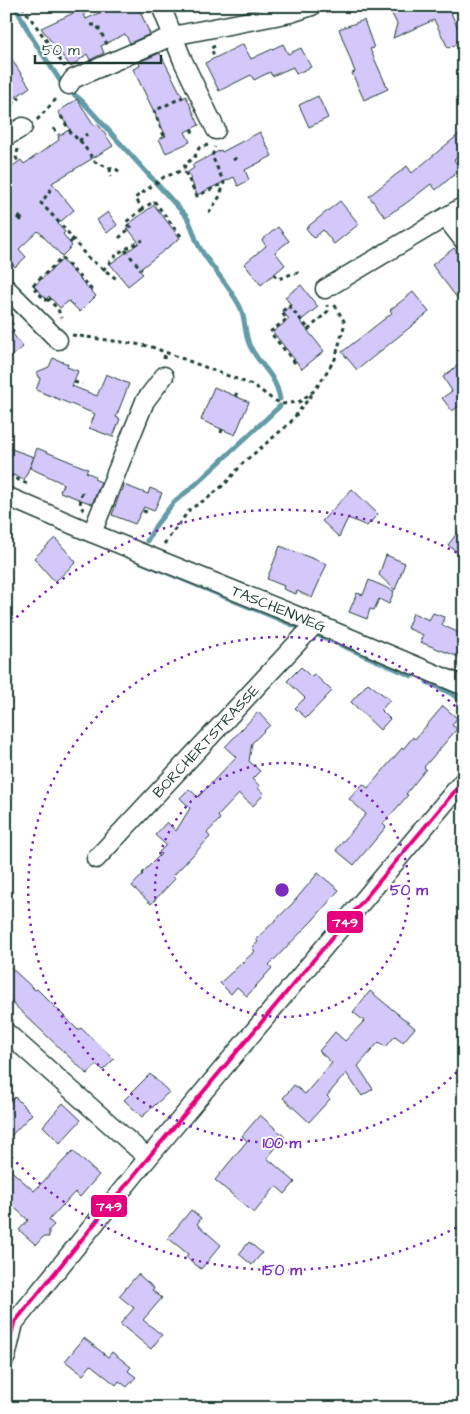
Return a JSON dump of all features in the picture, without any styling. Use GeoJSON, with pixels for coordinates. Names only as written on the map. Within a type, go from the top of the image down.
{"type":"FeatureCollection","features":[{"type":"Feature","properties":{"kind":"street"},"geometry":{"type":"LineString","coordinates":[[161,6],[215,140]]}},
{"type":"Feature","properties":{"kind":"street"},"geometry":{"type":"LineString","coordinates":[[68,85],[114,60],[172,36],[312,6]]}},
{"type":"Feature","properties":{"kind":"street"},"geometry":{"type":"LineString","coordinates":[[12,143],[23,127]]}},
{"type":"Feature","properties":{"kind":"street"},"geometry":{"type":"LineString","coordinates":[[325,289],[464,206]]}},
{"type":"Feature","properties":{"kind":"street"},"geometry":{"type":"LineString","coordinates":[[446,218],[464,241]]}},
{"type":"Feature","properties":{"kind":"street"},"geometry":{"type":"LineString","coordinates":[[6,288],[58,340]]}},
{"type":"Feature","properties":{"kind":"street"},"geometry":{"type":"LineString","coordinates":[[92,533],[145,401],[164,376]]}},
{"type":"Feature","properties":{"kind":"street","name":"TASCHENWEG"},"geometry":{"type":"LineString","coordinates":[[6,496],[464,686]]}},
{"type":"Feature","properties":{"kind":"street","name":"BORCHERTSTRASSE"},"geometry":{"type":"LineString","coordinates":[[96,859],[315,624]]}},
{"type":"Feature","properties":{"kind":"street"},"geometry":{"type":"LineString","coordinates":[[6,1357],[14,1323],[148,1158],[464,780]]}},
{"type":"Feature","properties":{"kind":"street"},"geometry":{"type":"LineString","coordinates":[[6,1032],[148,1158]]}},
{"type":"Feature","properties":{"kind":"path"},"geometry":{"type":"LineString","coordinates":[[22,6],[68,85],[37,119],[30,125],[23,127]]}},
{"type":"Feature","properties":{"kind":"path"},"geometry":{"type":"LineString","coordinates":[[92,26],[97,25],[114,60]]}},
{"type":"Feature","properties":{"kind":"path"},"geometry":{"type":"LineString","coordinates":[[164,136],[154,111],[186,96]]}},
{"type":"Feature","properties":{"kind":"path"},"geometry":{"type":"LineString","coordinates":[[6,108],[19,99],[18,97]]}},
{"type":"Feature","properties":{"kind":"path"},"geometry":{"type":"LineString","coordinates":[[61,116],[71,133],[78,139],[95,162],[115,168],[121,173]]}},
{"type":"Feature","properties":{"kind":"path"},"geometry":{"type":"LineString","coordinates":[[54,128],[60,136]]}},
{"type":"Feature","properties":{"kind":"path"},"geometry":{"type":"LineString","coordinates":[[191,129],[194,134]]}},
{"type":"Feature","properties":{"kind":"path"},"geometry":{"type":"LineString","coordinates":[[76,133],[78,139]]}},
{"type":"Feature","properties":{"kind":"path"},"geometry":{"type":"LineString","coordinates":[[78,139],[87,134]]}},
{"type":"Feature","properties":{"kind":"path"},"geometry":{"type":"LineString","coordinates":[[215,140],[199,148],[185,164],[184,170],[197,196],[224,183]]}},
{"type":"Feature","properties":{"kind":"path"},"geometry":{"type":"LineString","coordinates":[[209,213],[220,196],[224,183],[212,156],[215,140]]}},
{"type":"Feature","properties":{"kind":"path"},"geometry":{"type":"LineString","coordinates":[[12,143],[18,162]]}},
{"type":"Feature","properties":{"kind":"path"},"geometry":{"type":"LineString","coordinates":[[233,160],[238,158]]}},
{"type":"Feature","properties":{"kind":"path"},"geometry":{"type":"LineString","coordinates":[[110,168],[111,177]]}},
{"type":"Feature","properties":{"kind":"path"},"geometry":{"type":"LineString","coordinates":[[143,209],[135,198],[164,177],[184,170]]}},
{"type":"Feature","properties":{"kind":"path"},"geometry":{"type":"LineString","coordinates":[[51,188],[41,203],[87,257],[118,280]]}},
{"type":"Feature","properties":{"kind":"path"},"geometry":{"type":"LineString","coordinates":[[119,238],[131,227],[126,222],[154,201],[181,236]]}},
{"type":"Feature","properties":{"kind":"path"},"geometry":{"type":"LineString","coordinates":[[19,220],[22,215]]}},
{"type":"Feature","properties":{"kind":"path"},"geometry":{"type":"LineString","coordinates":[[70,243],[73,239]]}},
{"type":"Feature","properties":{"kind":"path"},"geometry":{"type":"LineString","coordinates":[[103,270],[118,253],[143,240]]}},
{"type":"Feature","properties":{"kind":"path"},"geometry":{"type":"LineString","coordinates":[[125,250],[141,268],[140,270]]}},
{"type":"Feature","properties":{"kind":"path"},"geometry":{"type":"LineString","coordinates":[[61,318],[58,309],[50,299],[45,300],[32,286],[62,258],[90,290]]}},
{"type":"Feature","properties":{"kind":"path"},"geometry":{"type":"LineString","coordinates":[[274,274],[279,279],[294,273],[302,273]]}},
{"type":"Feature","properties":{"kind":"path"},"geometry":{"type":"LineString","coordinates":[[295,363],[270,332],[287,319],[281,312],[289,306],[308,330],[328,311],[325,289]]}},
{"type":"Feature","properties":{"kind":"path"},"geometry":{"type":"LineString","coordinates":[[152,557],[166,542],[190,509],[208,498],[226,483],[249,457],[290,423],[315,390],[335,359],[345,323],[325,289]]}},
{"type":"Feature","properties":{"kind":"path"},"geometry":{"type":"LineString","coordinates":[[6,315],[12,324],[13,334]]}},
{"type":"Feature","properties":{"kind":"path"},"geometry":{"type":"LineString","coordinates":[[58,340],[71,335],[149,346],[255,386],[282,404],[299,402],[315,390]]}},
{"type":"Feature","properties":{"kind":"path"},"geometry":{"type":"LineString","coordinates":[[164,352],[164,376]]}},
{"type":"Feature","properties":{"kind":"path"},"geometry":{"type":"LineString","coordinates":[[74,382],[82,384]]}},
{"type":"Feature","properties":{"kind":"path"},"geometry":{"type":"LineString","coordinates":[[10,474],[12,477],[30,485]]}},
{"type":"Feature","properties":{"kind":"path"},"geometry":{"type":"LineString","coordinates":[[82,492],[80,505],[85,514]]}},
{"type":"Feature","properties":{"kind":"building"},"geometry":{"type":"Polygon","coordinates":[[[114,6],[132,6],[139,9],[150,34],[130,43],[125,34],[101,46],[104,53],[90,60],[87,54],[71,67],[41,28],[82,9],[86,19],[114,6]]]}},
{"type":"Feature","properties":{"kind":"building"},"geometry":{"type":"Polygon","coordinates":[[[404,6],[464,6],[451,13],[464,41],[448,48],[434,20],[393,38],[397,24],[391,12],[404,6]]]}},
{"type":"Feature","properties":{"kind":"building"},"geometry":{"type":"Polygon","coordinates":[[[364,20],[374,48],[370,49],[388,89],[364,100],[352,73],[355,72],[339,29],[364,20]]]}},
{"type":"Feature","properties":{"kind":"building"},"geometry":{"type":"Polygon","coordinates":[[[243,44],[251,59],[283,44],[288,54],[301,48],[311,67],[296,74],[293,67],[272,76],[270,72],[254,80],[251,75],[219,91],[205,63],[243,44]]]}},
{"type":"Feature","properties":{"kind":"building"},"geometry":{"type":"Polygon","coordinates":[[[6,51],[30,87],[6,104],[6,51]]]}},
{"type":"Feature","properties":{"kind":"building"},"geometry":{"type":"Polygon","coordinates":[[[160,53],[183,98],[186,96],[199,125],[185,132],[190,142],[166,153],[159,139],[166,136],[133,69],[140,66],[139,62],[160,53]]]}},
{"type":"Feature","properties":{"kind":"building"},"geometry":{"type":"Polygon","coordinates":[[[318,96],[328,118],[309,127],[299,105],[318,96]]]}},
{"type":"Feature","properties":{"kind":"building"},"geometry":{"type":"Polygon","coordinates":[[[77,99],[94,125],[98,124],[113,146],[52,183],[74,210],[58,224],[65,232],[63,234],[72,246],[62,256],[38,231],[19,249],[26,257],[15,267],[8,260],[6,261],[6,171],[21,160],[24,164],[59,140],[58,137],[70,129],[58,112],[77,99]]]}},
{"type":"Feature","properties":{"kind":"building"},"geometry":{"type":"Polygon","coordinates":[[[464,130],[464,152],[454,160],[461,169],[436,190],[431,184],[385,217],[369,196],[407,166],[412,173],[464,130]]]}},
{"type":"Feature","properties":{"kind":"building"},"geometry":{"type":"Polygon","coordinates":[[[260,132],[272,156],[245,170],[249,180],[238,186],[234,177],[197,195],[188,172],[194,168],[192,165],[260,132]]]}},
{"type":"Feature","properties":{"kind":"building"},"geometry":{"type":"Polygon","coordinates":[[[340,201],[359,224],[334,244],[323,230],[314,238],[306,228],[340,201]]]}},
{"type":"Feature","properties":{"kind":"building"},"geometry":{"type":"Polygon","coordinates":[[[154,205],[180,238],[139,270],[143,274],[128,286],[110,264],[139,243],[126,226],[154,205]]]}},
{"type":"Feature","properties":{"kind":"building"},"geometry":{"type":"Polygon","coordinates":[[[108,212],[117,225],[107,233],[97,220],[108,212]]]}},
{"type":"Feature","properties":{"kind":"building"},"geometry":{"type":"Polygon","coordinates":[[[278,227],[289,241],[275,252],[285,265],[261,285],[244,264],[266,246],[262,240],[278,227]]]}},
{"type":"Feature","properties":{"kind":"building"},"geometry":{"type":"Polygon","coordinates":[[[454,248],[464,260],[464,307],[432,265],[454,248]]]}},
{"type":"Feature","properties":{"kind":"building"},"geometry":{"type":"Polygon","coordinates":[[[62,260],[96,296],[80,312],[69,301],[60,308],[49,296],[46,299],[34,286],[62,260]]]}},
{"type":"Feature","properties":{"kind":"building"},"geometry":{"type":"Polygon","coordinates":[[[301,285],[318,307],[300,321],[324,351],[302,369],[273,332],[289,319],[283,312],[291,305],[285,297],[301,285]]]}},
{"type":"Feature","properties":{"kind":"building"},"geometry":{"type":"Polygon","coordinates":[[[413,292],[429,312],[357,370],[342,352],[392,313],[390,310],[413,292]]]}},
{"type":"Feature","properties":{"kind":"building"},"geometry":{"type":"Polygon","coordinates":[[[6,325],[23,347],[6,361],[6,325]]]}},
{"type":"Feature","properties":{"kind":"building"},"geometry":{"type":"Polygon","coordinates":[[[53,358],[68,364],[67,367],[78,371],[72,386],[97,396],[106,374],[129,384],[116,417],[120,419],[113,437],[89,428],[95,414],[36,390],[40,379],[37,372],[49,367],[53,358]]]}},
{"type":"Feature","properties":{"kind":"building"},"geometry":{"type":"Polygon","coordinates":[[[464,360],[464,409],[461,405],[452,411],[442,398],[452,391],[443,377],[464,360]]]}},
{"type":"Feature","properties":{"kind":"building"},"geometry":{"type":"Polygon","coordinates":[[[214,387],[249,402],[235,435],[201,420],[214,387]]]}},
{"type":"Feature","properties":{"kind":"building"},"geometry":{"type":"Polygon","coordinates":[[[6,447],[34,457],[24,480],[6,472],[6,447]]]}},
{"type":"Feature","properties":{"kind":"building"},"geometry":{"type":"Polygon","coordinates":[[[37,448],[88,469],[86,472],[95,476],[94,479],[101,482],[92,504],[60,492],[63,484],[30,468],[37,448]]]}},
{"type":"Feature","properties":{"kind":"building"},"geometry":{"type":"Polygon","coordinates":[[[124,485],[148,494],[150,488],[162,493],[154,511],[144,507],[135,524],[112,515],[124,485]]]}},
{"type":"Feature","properties":{"kind":"building"},"geometry":{"type":"Polygon","coordinates":[[[352,489],[378,514],[367,526],[348,518],[339,537],[322,521],[352,489]]]}},
{"type":"Feature","properties":{"kind":"building"},"geometry":{"type":"Polygon","coordinates":[[[464,524],[464,557],[448,545],[464,524]]]}},
{"type":"Feature","properties":{"kind":"building"},"geometry":{"type":"Polygon","coordinates":[[[55,538],[76,562],[55,582],[34,558],[55,538]]]}},
{"type":"Feature","properties":{"kind":"building"},"geometry":{"type":"Polygon","coordinates":[[[280,546],[327,564],[312,598],[297,591],[296,594],[283,589],[284,586],[267,579],[280,546]]]}},
{"type":"Feature","properties":{"kind":"building"},"geometry":{"type":"Polygon","coordinates":[[[386,555],[405,563],[395,590],[379,575],[386,555]]]}},
{"type":"Feature","properties":{"kind":"building"},"geometry":{"type":"Polygon","coordinates":[[[369,580],[394,591],[389,604],[379,599],[374,610],[370,609],[367,619],[349,612],[357,593],[363,595],[369,580]]]}},
{"type":"Feature","properties":{"kind":"building"},"geometry":{"type":"Polygon","coordinates":[[[413,613],[429,620],[433,613],[444,617],[442,625],[464,635],[464,659],[420,642],[423,635],[407,628],[413,613]]]}},
{"type":"Feature","properties":{"kind":"building"},"geometry":{"type":"Polygon","coordinates":[[[301,667],[311,677],[314,674],[332,691],[306,718],[295,708],[305,698],[287,681],[301,667]]]}},
{"type":"Feature","properties":{"kind":"building"},"geometry":{"type":"Polygon","coordinates":[[[368,683],[390,700],[381,710],[390,719],[380,730],[351,702],[368,683]]]}},
{"type":"Feature","properties":{"kind":"building"},"geometry":{"type":"Polygon","coordinates":[[[443,706],[457,718],[452,725],[457,729],[424,767],[426,769],[406,794],[408,795],[383,824],[386,827],[354,865],[336,850],[366,814],[349,799],[363,784],[368,788],[402,748],[413,737],[415,739],[443,706]]]}},
{"type":"Feature","properties":{"kind":"building"},"geometry":{"type":"Polygon","coordinates":[[[258,712],[270,725],[252,743],[249,761],[260,771],[252,779],[260,786],[258,788],[264,794],[253,806],[239,794],[218,816],[220,819],[207,833],[210,837],[173,876],[175,879],[151,904],[132,886],[161,854],[159,852],[166,845],[155,835],[167,822],[176,831],[190,808],[180,798],[189,789],[198,797],[236,757],[225,747],[258,712]]]}},
{"type":"Feature","properties":{"kind":"building"},"geometry":{"type":"Polygon","coordinates":[[[318,873],[339,890],[269,965],[272,968],[247,996],[237,987],[231,994],[220,983],[255,951],[252,948],[258,942],[256,939],[292,904],[318,873]]]}},
{"type":"Feature","properties":{"kind":"building"},"geometry":{"type":"Polygon","coordinates":[[[6,963],[35,990],[37,989],[78,1030],[81,1028],[114,1059],[103,1070],[97,1065],[87,1074],[6,997],[6,963]]]}},
{"type":"Feature","properties":{"kind":"building"},"geometry":{"type":"Polygon","coordinates":[[[370,991],[415,1028],[403,1042],[395,1036],[386,1047],[379,1042],[358,1066],[373,1089],[362,1096],[346,1073],[327,1096],[330,1099],[309,1122],[283,1098],[294,1085],[305,1094],[332,1063],[319,1051],[335,1032],[345,1041],[364,1021],[353,1012],[370,991]]]}},
{"type":"Feature","properties":{"kind":"building"},"geometry":{"type":"Polygon","coordinates":[[[150,1074],[169,1092],[142,1117],[124,1100],[150,1074]]]}},
{"type":"Feature","properties":{"kind":"building"},"geometry":{"type":"Polygon","coordinates":[[[15,1097],[32,1114],[6,1141],[6,1106],[15,1097]]]}},
{"type":"Feature","properties":{"kind":"building"},"geometry":{"type":"Polygon","coordinates":[[[63,1103],[81,1120],[60,1143],[43,1126],[63,1103]]]}},
{"type":"Feature","properties":{"kind":"building"},"geometry":{"type":"Polygon","coordinates":[[[260,1115],[285,1137],[267,1158],[295,1182],[285,1194],[276,1186],[254,1213],[215,1180],[247,1141],[242,1136],[260,1115]]]}},
{"type":"Feature","properties":{"kind":"building"},"geometry":{"type":"Polygon","coordinates":[[[73,1151],[99,1175],[80,1197],[75,1192],[49,1220],[54,1225],[49,1230],[49,1237],[43,1237],[36,1245],[19,1230],[28,1220],[6,1200],[6,1166],[34,1191],[73,1151]]]}},
{"type":"Feature","properties":{"kind":"building"},"geometry":{"type":"Polygon","coordinates":[[[191,1210],[201,1218],[197,1224],[221,1245],[201,1269],[186,1257],[188,1254],[168,1238],[191,1210]]]}},
{"type":"Feature","properties":{"kind":"building"},"geometry":{"type":"Polygon","coordinates":[[[249,1242],[262,1253],[252,1265],[239,1254],[249,1242]]]}},
{"type":"Feature","properties":{"kind":"building"},"geometry":{"type":"Polygon","coordinates":[[[138,1274],[162,1298],[143,1320],[162,1335],[151,1349],[120,1324],[134,1308],[119,1296],[138,1274]]]}},
{"type":"Feature","properties":{"kind":"building"},"geometry":{"type":"Polygon","coordinates":[[[84,1338],[108,1357],[112,1352],[131,1367],[128,1371],[136,1377],[127,1387],[119,1381],[116,1385],[91,1365],[83,1375],[65,1361],[84,1338]]]}},
{"type":"Feature","properties":{"kind":"waterway"},"geometry":{"type":"LineString","coordinates":[[15,6],[32,38],[63,85],[82,101],[186,216],[200,248],[237,301],[243,314],[250,346],[275,382],[280,399]]}},
{"type":"Feature","properties":{"kind":"waterway"},"geometry":{"type":"LineString","coordinates":[[147,541],[156,525],[174,502],[280,406]]}},
{"type":"Feature","properties":{"kind":"waterway"},"geometry":{"type":"LineString","coordinates":[[141,562],[300,628]]}},
{"type":"Feature","properties":{"kind":"waterway"},"geometry":{"type":"LineString","coordinates":[[320,636],[412,676]]}},
{"type":"Feature","properties":{"kind":"waterway"},"geometry":{"type":"LineString","coordinates":[[427,682],[452,694],[464,703]]}},
{"type":"Feature","properties":{"kind":"transit line","name":"749"},"geometry":{"type":"LineString","coordinates":[[6,1356],[14,1323],[148,1158],[464,780]]}}]}
